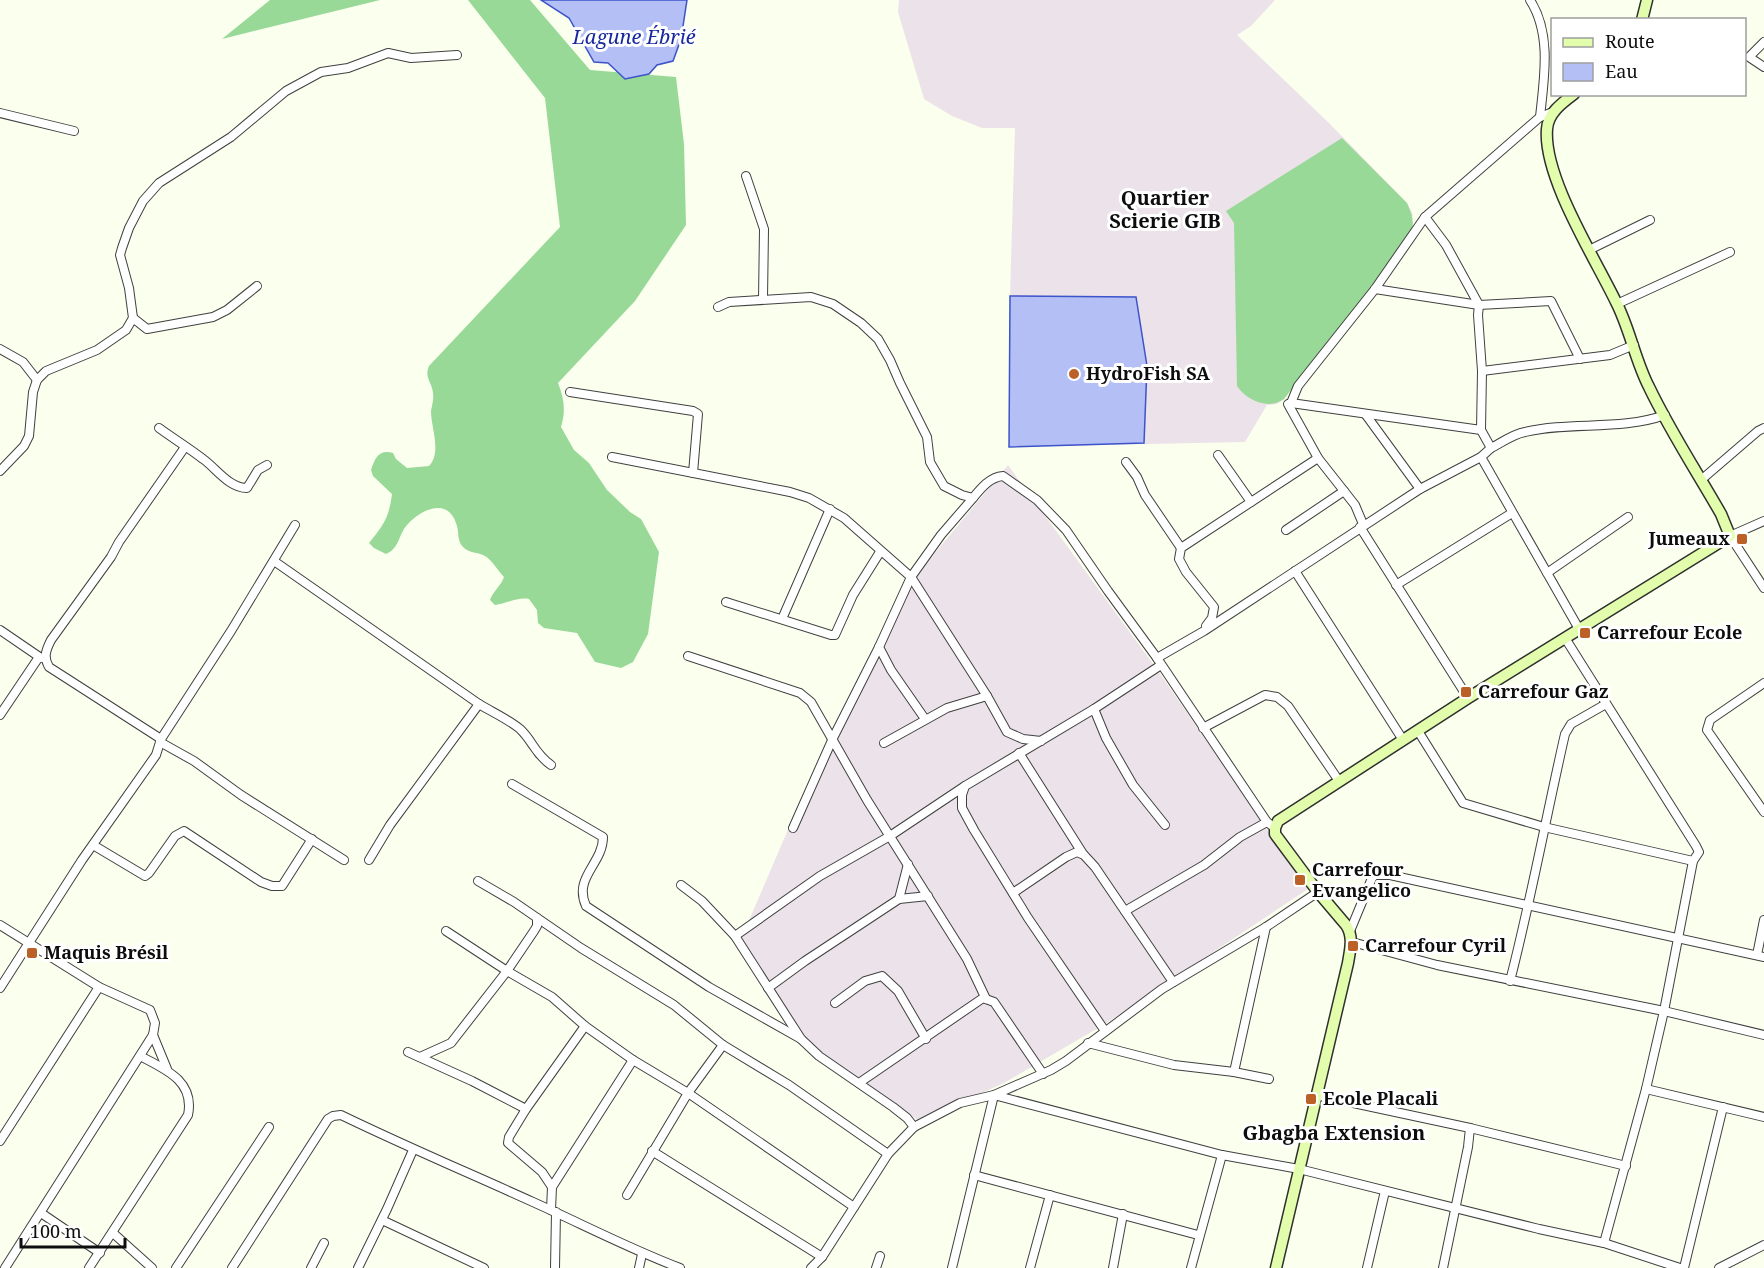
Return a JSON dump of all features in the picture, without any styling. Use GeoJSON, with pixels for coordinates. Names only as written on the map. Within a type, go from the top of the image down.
{"type":"FeatureCollection","features":[{"type":"Feature","properties":{"kind":"street"},"geometry":{"type":"LineString","coordinates":[[1530,0],[1541,27],[1546,64],[1540,117]]}},
{"type":"Feature","properties":{"kind":"street"},"geometry":{"type":"LineString","coordinates":[[1642,18],[1647,0]]}},
{"type":"Feature","properties":{"kind":"street"},"geometry":{"type":"LineString","coordinates":[[1764,42],[1749,57],[1764,67]]}},
{"type":"Feature","properties":{"kind":"street"},"geometry":{"type":"LineString","coordinates":[[0,471],[24,446],[29,436],[33,392],[37,380],[46,371],[97,350],[126,330],[133,318],[129,288],[120,255],[129,228],[143,201],[159,183],[231,136],[286,91],[321,72],[348,68],[388,53],[411,58],[457,55]]}},
{"type":"Feature","properties":{"kind":"street"},"geometry":{"type":"LineString","coordinates":[[1468,698],[1361,526],[1355,505],[1318,458],[1288,404],[1291,403],[1298,386],[1375,289],[1425,217],[1540,117],[1553,112],[1572,96]]}},
{"type":"Feature","properties":{"kind":"street"},"geometry":{"type":"LineString","coordinates":[[0,112],[74,131]]}},
{"type":"Feature","properties":{"kind":"street"},"geometry":{"type":"LineString","coordinates":[[1553,112],[1547,128],[1547,136],[1556,178],[1566,204],[1617,304],[1648,386],[1721,514],[1730,536],[1764,588]]}},
{"type":"Feature","properties":{"kind":"street"},"geometry":{"type":"LineString","coordinates":[[746,176],[764,229],[763,299]]}},
{"type":"Feature","properties":{"kind":"street"},"geometry":{"type":"LineString","coordinates":[[1425,217],[1446,245],[1479,305],[1482,370],[1481,430],[1491,448]]}},
{"type":"Feature","properties":{"kind":"street"},"geometry":{"type":"LineString","coordinates":[[1589,250],[1650,220]]}},
{"type":"Feature","properties":{"kind":"street"},"geometry":{"type":"LineString","coordinates":[[1617,304],[1730,252]]}},
{"type":"Feature","properties":{"kind":"street"},"geometry":{"type":"LineString","coordinates":[[133,318],[147,329],[213,316],[227,310],[257,286]]}},
{"type":"Feature","properties":{"kind":"street"},"geometry":{"type":"LineString","coordinates":[[1375,289],[1479,305],[1551,301],[1580,359]]}},
{"type":"Feature","properties":{"kind":"street"},"geometry":{"type":"LineString","coordinates":[[718,307],[723,303],[811,297],[833,304],[861,323],[878,339],[890,360],[927,437],[930,462],[944,486],[973,498]]}},
{"type":"Feature","properties":{"kind":"street"},"geometry":{"type":"LineString","coordinates":[[1482,370],[1610,355],[1634,345]]}},
{"type":"Feature","properties":{"kind":"street"},"geometry":{"type":"LineString","coordinates":[[0,350],[23,362],[37,380]]}},
{"type":"Feature","properties":{"kind":"street"},"geometry":{"type":"LineString","coordinates":[[570,392],[693,411],[698,414],[693,473]]}},
{"type":"Feature","properties":{"kind":"street"},"geometry":{"type":"LineString","coordinates":[[1291,403],[1481,430]]}},
{"type":"Feature","properties":{"kind":"street"},"geometry":{"type":"LineString","coordinates":[[1366,415],[1420,489]]}},
{"type":"Feature","properties":{"kind":"street"},"geometry":{"type":"LineString","coordinates":[[735,936],[820,876],[890,836],[965,786],[1094,709],[1204,631],[1361,526],[1420,489],[1481,457],[1491,448],[1522,432],[1559,426],[1646,422],[1665,415]]}},
{"type":"Feature","properties":{"kind":"street"},"geometry":{"type":"LineString","coordinates":[[159,428],[241,488],[247,488],[258,470],[267,465]]}},
{"type":"Feature","properties":{"kind":"street"},"geometry":{"type":"LineString","coordinates":[[1701,480],[1764,428]]}},
{"type":"Feature","properties":{"kind":"street"},"geometry":{"type":"LineString","coordinates":[[0,715],[42,658],[51,640],[111,557],[185,447]]}},
{"type":"Feature","properties":{"kind":"street"},"geometry":{"type":"LineString","coordinates":[[1218,455],[1251,502]]}},
{"type":"Feature","properties":{"kind":"street"},"geometry":{"type":"LineString","coordinates":[[612,457],[790,492],[830,509],[844,518],[911,577],[987,696],[1007,732],[1023,740],[1041,741]]}},
{"type":"Feature","properties":{"kind":"street"},"geometry":{"type":"LineString","coordinates":[[1481,457],[1579,629]]}},
{"type":"Feature","properties":{"kind":"street"},"geometry":{"type":"LineString","coordinates":[[1180,548],[1318,458]]}},
{"type":"Feature","properties":{"kind":"street"},"geometry":{"type":"LineString","coordinates":[[1126,462],[1137,477],[1144,495],[1180,548],[1179,559],[1186,572],[1214,607],[1212,618],[1204,631]]}},
{"type":"Feature","properties":{"kind":"street"},"geometry":{"type":"LineString","coordinates":[[793,828],[833,738],[911,577],[973,498],[990,482],[1003,476],[1037,500],[1066,530],[1159,662],[1275,834],[1351,936],[1437,965],[1664,1011],[1764,1035]]}},
{"type":"Feature","properties":{"kind":"street"},"geometry":{"type":"LineString","coordinates":[[1286,530],[1344,491]]}},
{"type":"Feature","properties":{"kind":"street"},"geometry":{"type":"LineString","coordinates":[[782,619],[830,509]]}},
{"type":"Feature","properties":{"kind":"street"},"geometry":{"type":"LineString","coordinates":[[1396,585],[1512,513]]}},
{"type":"Feature","properties":{"kind":"street"},"geometry":{"type":"LineString","coordinates":[[1547,573],[1628,517]]}},
{"type":"Feature","properties":{"kind":"street"},"geometry":{"type":"LineString","coordinates":[[1125,911],[1204,865],[1240,837],[1271,825],[1468,698],[1730,536],[1764,521]]}},
{"type":"Feature","properties":{"kind":"street"},"geometry":{"type":"LineString","coordinates":[[0,988],[93,845],[156,755],[161,741],[295,525]]}},
{"type":"Feature","properties":{"kind":"street"},"geometry":{"type":"LineString","coordinates":[[726,602],[835,635],[853,595],[880,552]]}},
{"type":"Feature","properties":{"kind":"street"},"geometry":{"type":"LineString","coordinates":[[274,561],[479,704],[519,729],[530,740],[536,752],[551,765]]}},
{"type":"Feature","properties":{"kind":"street"},"geometry":{"type":"LineString","coordinates":[[1295,571],[1403,740]]}},
{"type":"Feature","properties":{"kind":"street"},"geometry":{"type":"LineString","coordinates":[[0,630],[42,658],[49,667],[194,761],[241,795],[344,860]]}},
{"type":"Feature","properties":{"kind":"street"},"geometry":{"type":"LineString","coordinates":[[1565,638],[1699,852],[1693,861],[1664,1011],[1646,1089],[1604,1243]]}},
{"type":"Feature","properties":{"kind":"street"},"geometry":{"type":"LineString","coordinates":[[879,647],[891,670],[925,719]]}},
{"type":"Feature","properties":{"kind":"street"},"geometry":{"type":"LineString","coordinates":[[688,657],[800,693],[811,702],[976,975],[986,999]]}},
{"type":"Feature","properties":{"kind":"street"},"geometry":{"type":"LineString","coordinates":[[1764,683],[1710,720],[1707,730],[1764,812]]}},
{"type":"Feature","properties":{"kind":"street"},"geometry":{"type":"LineString","coordinates":[[1203,728],[1265,695],[1276,697],[1288,706],[1339,781]]}},
{"type":"Feature","properties":{"kind":"street"},"geometry":{"type":"LineString","coordinates":[[884,743],[947,708],[987,696]]}},
{"type":"Feature","properties":{"kind":"street"},"geometry":{"type":"LineString","coordinates":[[369,860],[390,825],[479,704]]}},
{"type":"Feature","properties":{"kind":"street"},"geometry":{"type":"LineString","coordinates":[[1510,981],[1529,905],[1565,734],[1571,724],[1606,704]]}},
{"type":"Feature","properties":{"kind":"street"},"geometry":{"type":"LineString","coordinates":[[1094,709],[1106,738],[1133,785],[1165,825]]}},
{"type":"Feature","properties":{"kind":"street"},"geometry":{"type":"LineString","coordinates":[[1418,731],[1463,803],[1544,827],[1693,861]]}},
{"type":"Feature","properties":{"kind":"street"},"geometry":{"type":"LineString","coordinates":[[1019,753],[1084,855],[1095,867],[1173,982]]}},
{"type":"Feature","properties":{"kind":"street"},"geometry":{"type":"LineString","coordinates":[[512,784],[603,837],[595,861],[582,885],[582,897],[586,906],[709,987],[801,1039]]}},
{"type":"Feature","properties":{"kind":"street"},"geometry":{"type":"LineString","coordinates":[[965,786],[962,808],[1012,893],[1105,1031]]}},
{"type":"Feature","properties":{"kind":"street"},"geometry":{"type":"LineString","coordinates":[[93,845],[145,876],[175,836],[184,831],[261,882],[272,886],[282,886],[312,839]]}},
{"type":"Feature","properties":{"kind":"street"},"geometry":{"type":"LineString","coordinates":[[1012,893],[1066,857],[1077,852],[1084,855]]}},
{"type":"Feature","properties":{"kind":"street"},"geometry":{"type":"LineString","coordinates":[[899,899],[908,864]]}},
{"type":"Feature","properties":{"kind":"street"},"geometry":{"type":"LineString","coordinates":[[1276,1268],[1348,963],[1351,936],[1375,875],[1390,875],[1760,956],[1764,920]]}},
{"type":"Feature","properties":{"kind":"street"},"geometry":{"type":"LineString","coordinates":[[478,881],[674,1005],[723,1045],[789,1085],[888,1154]]}},
{"type":"Feature","properties":{"kind":"street"},"geometry":{"type":"LineString","coordinates":[[681,885],[702,902],[735,936],[801,1039],[819,1056],[907,1118],[914,1127]]}},
{"type":"Feature","properties":{"kind":"street"},"geometry":{"type":"LineString","coordinates":[[811,1268],[822,1257],[888,1154],[914,1127],[960,1103],[994,1095],[1043,1074],[1066,1061],[1173,982],[1266,927],[1318,892]]}},
{"type":"Feature","properties":{"kind":"street"},"geometry":{"type":"LineString","coordinates":[[768,988],[899,899],[928,896]]}},
{"type":"Feature","properties":{"kind":"street"},"geometry":{"type":"LineString","coordinates":[[420,1057],[451,1043],[507,971],[537,926],[537,918]]}},
{"type":"Feature","properties":{"kind":"street"},"geometry":{"type":"LineString","coordinates":[[0,925],[99,987],[150,1010],[155,1023],[153,1035],[5,1268]]}},
{"type":"Feature","properties":{"kind":"street"},"geometry":{"type":"LineString","coordinates":[[1234,1072],[1266,927]]}},
{"type":"Feature","properties":{"kind":"street"},"geometry":{"type":"LineString","coordinates":[[446,931],[552,997],[585,1026],[633,1060],[688,1093],[854,1207]]}},
{"type":"Feature","properties":{"kind":"street"},"geometry":{"type":"LineString","coordinates":[[835,1003],[865,981],[882,976],[898,991],[926,1038]]}},
{"type":"Feature","properties":{"kind":"street"},"geometry":{"type":"LineString","coordinates":[[0,1141],[99,987]]}},
{"type":"Feature","properties":{"kind":"street"},"geometry":{"type":"LineString","coordinates":[[859,1083],[980,999],[994,1002],[1043,1074]]}},
{"type":"Feature","properties":{"kind":"street"},"geometry":{"type":"LineString","coordinates":[[555,1268],[552,1187],[543,1172],[508,1143],[509,1137],[526,1109],[585,1026]]}},
{"type":"Feature","properties":{"kind":"street"},"geometry":{"type":"LineString","coordinates":[[153,1035],[167,1070]]}},
{"type":"Feature","properties":{"kind":"street"},"geometry":{"type":"LineString","coordinates":[[1088,1043],[1174,1065],[1234,1072],[1269,1079]]}},
{"type":"Feature","properties":{"kind":"street"},"geometry":{"type":"LineString","coordinates":[[627,1195],[688,1093],[723,1045]]}},
{"type":"Feature","properties":{"kind":"street"},"geometry":{"type":"LineString","coordinates":[[408,1053],[526,1109]]}},
{"type":"Feature","properties":{"kind":"street"},"geometry":{"type":"LineString","coordinates":[[89,1268],[188,1115],[191,1102],[189,1094],[167,1070],[140,1056]]}},
{"type":"Feature","properties":{"kind":"street"},"geometry":{"type":"LineString","coordinates":[[552,1187],[633,1060]]}},
{"type":"Feature","properties":{"kind":"street"},"geometry":{"type":"LineString","coordinates":[[1646,1089],[1764,1118]]}},
{"type":"Feature","properties":{"kind":"street"},"geometry":{"type":"LineString","coordinates":[[994,1095],[1222,1155],[1299,1169],[1604,1243],[1682,1268],[1723,1107]]}},
{"type":"Feature","properties":{"kind":"street"},"geometry":{"type":"LineString","coordinates":[[952,1268],[994,1095]]}},
{"type":"Feature","properties":{"kind":"street"},"geometry":{"type":"LineString","coordinates":[[1316,1095],[1470,1128],[1626,1166]]}},
{"type":"Feature","properties":{"kind":"street"},"geometry":{"type":"LineString","coordinates":[[232,1268],[328,1119],[341,1115],[413,1150],[448,1163],[554,1211],[642,1254],[680,1268]]}},
{"type":"Feature","properties":{"kind":"street"},"geometry":{"type":"LineString","coordinates":[[176,1268],[269,1127]]}},
{"type":"Feature","properties":{"kind":"street"},"geometry":{"type":"LineString","coordinates":[[1443,1268],[1470,1128]]}},
{"type":"Feature","properties":{"kind":"street"},"geometry":{"type":"LineString","coordinates":[[358,1268],[413,1150]]}},
{"type":"Feature","properties":{"kind":"street"},"geometry":{"type":"LineString","coordinates":[[652,1151],[822,1257]]}},
{"type":"Feature","properties":{"kind":"street"},"geometry":{"type":"LineString","coordinates":[[1191,1268],[1222,1155]]}},
{"type":"Feature","properties":{"kind":"street"},"geometry":{"type":"LineString","coordinates":[[974,1175],[1198,1236]]}},
{"type":"Feature","properties":{"kind":"street"},"geometry":{"type":"LineString","coordinates":[[1367,1268],[1385,1191]]}},
{"type":"Feature","properties":{"kind":"street"},"geometry":{"type":"LineString","coordinates":[[1030,1268],[1050,1195]]}},
{"type":"Feature","properties":{"kind":"street"},"geometry":{"type":"LineString","coordinates":[[41,1213],[100,1253]]}},
{"type":"Feature","properties":{"kind":"street"},"geometry":{"type":"LineString","coordinates":[[1113,1268],[1123,1214]]}},
{"type":"Feature","properties":{"kind":"street"},"geometry":{"type":"LineString","coordinates":[[382,1220],[484,1268]]}},
{"type":"Feature","properties":{"kind":"street"},"geometry":{"type":"LineString","coordinates":[[113,1233],[152,1268]]}},
{"type":"Feature","properties":{"kind":"street"},"geometry":{"type":"LineString","coordinates":[[311,1268],[324,1243]]}},
{"type":"Feature","properties":{"kind":"street"},"geometry":{"type":"LineString","coordinates":[[1719,1268],[1764,1245]]}},
{"type":"Feature","properties":{"kind":"street"},"geometry":{"type":"LineString","coordinates":[[639,1268],[642,1254]]}},
{"type":"Feature","properties":{"kind":"street"},"geometry":{"type":"LineString","coordinates":[[876,1268],[880,1256]]}},
{"type":"Feature","properties":{"kind":"shaded area"},"geometry":{"type":"Polygon","coordinates":[[[899,0],[1275,0],[1251,26],[1237,35],[1330,124],[1407,203],[1413,215],[1284,399],[1277,404],[1267,405],[1245,442],[1009,447],[1010,296],[1015,128],[982,128],[952,116],[924,99],[898,12],[899,0]]]}},
{"type":"Feature","properties":{"kind":"shaded area"},"geometry":{"type":"Polygon","coordinates":[[[1008,465],[1161,675],[1308,889],[1105,1024],[1004,1083],[919,1121],[803,1040],[741,939],[787,832],[915,577],[1008,465]]]}},
{"type":"Feature","properties":{"kind":"green space"},"geometry":{"type":"Polygon","coordinates":[[[270,0],[380,0],[222,39],[270,0]]]}},
{"type":"Feature","properties":{"kind":"green space"},"geometry":{"type":"Polygon","coordinates":[[[468,0],[530,0],[590,70],[676,77],[684,144],[686,225],[635,301],[558,383],[564,405],[561,427],[574,450],[589,463],[607,490],[630,512],[641,519],[659,552],[648,634],[633,662],[621,668],[595,662],[577,633],[544,628],[538,623],[537,610],[529,599],[517,599],[495,605],[490,600],[504,577],[488,558],[468,551],[462,546],[457,526],[448,511],[434,508],[420,514],[407,525],[394,548],[386,554],[369,543],[385,520],[392,494],[373,476],[371,470],[376,458],[384,452],[393,453],[396,459],[407,468],[429,466],[433,460],[435,447],[431,411],[433,393],[427,374],[429,366],[560,227],[545,98],[468,0]]]}},
{"type":"Feature","properties":{"kind":"green space"},"geometry":{"type":"Polygon","coordinates":[[[1342,138],[1407,203],[1413,220],[1410,238],[1284,399],[1272,404],[1252,400],[1237,386],[1234,223],[1226,211],[1342,138]]]}},
{"type":"Feature","properties":{"kind":"water","name":"Lagune Ébrié"},"geometry":{"type":"Polygon","coordinates":[[[541,0],[687,0],[681,39],[673,61],[657,65],[649,74],[625,79],[608,63],[594,62],[569,18],[541,0]]]}},
{"type":"Feature","properties":{"kind":"water","name":"HydroFish SA"},"geometry":{"type":"Polygon","coordinates":[[[1010,296],[1136,297],[1147,366],[1144,443],[1009,447],[1010,296]]]}},
{"type":"Feature","properties":{"kind":"place","name":"HydroFish SA"},"geometry":{"type":"Point","coordinates":[1074,374]}},
{"type":"Feature","properties":{"kind":"place","name":"Jumeaux"},"geometry":{"type":"Point","coordinates":[1742,539]}},
{"type":"Feature","properties":{"kind":"place","name":"Carrefour Ecole"},"geometry":{"type":"Point","coordinates":[1585,633]}},
{"type":"Feature","properties":{"kind":"place","name":"Carrefour Gaz"},"geometry":{"type":"Point","coordinates":[1466,692]}},
{"type":"Feature","properties":{"kind":"place","name":"Carrefour Evangelico"},"geometry":{"type":"Point","coordinates":[1300,880]}},
{"type":"Feature","properties":{"kind":"place","name":"Carrefour Cyril"},"geometry":{"type":"Point","coordinates":[1353,946]}},
{"type":"Feature","properties":{"kind":"place","name":"Maquis Brésil"},"geometry":{"type":"Point","coordinates":[32,953]}},
{"type":"Feature","properties":{"kind":"place","name":"Ecole Placali"},"geometry":{"type":"Point","coordinates":[1311,1099]}},
{"type":"Feature","properties":{"kind":"district","name":"Quartier Scierie GIB"},"geometry":{"type":"Point","coordinates":[1165,210]}},
{"type":"Feature","properties":{"kind":"district","name":"Gbagba Extension"},"geometry":{"type":"Point","coordinates":[1334,1133]}}]}
